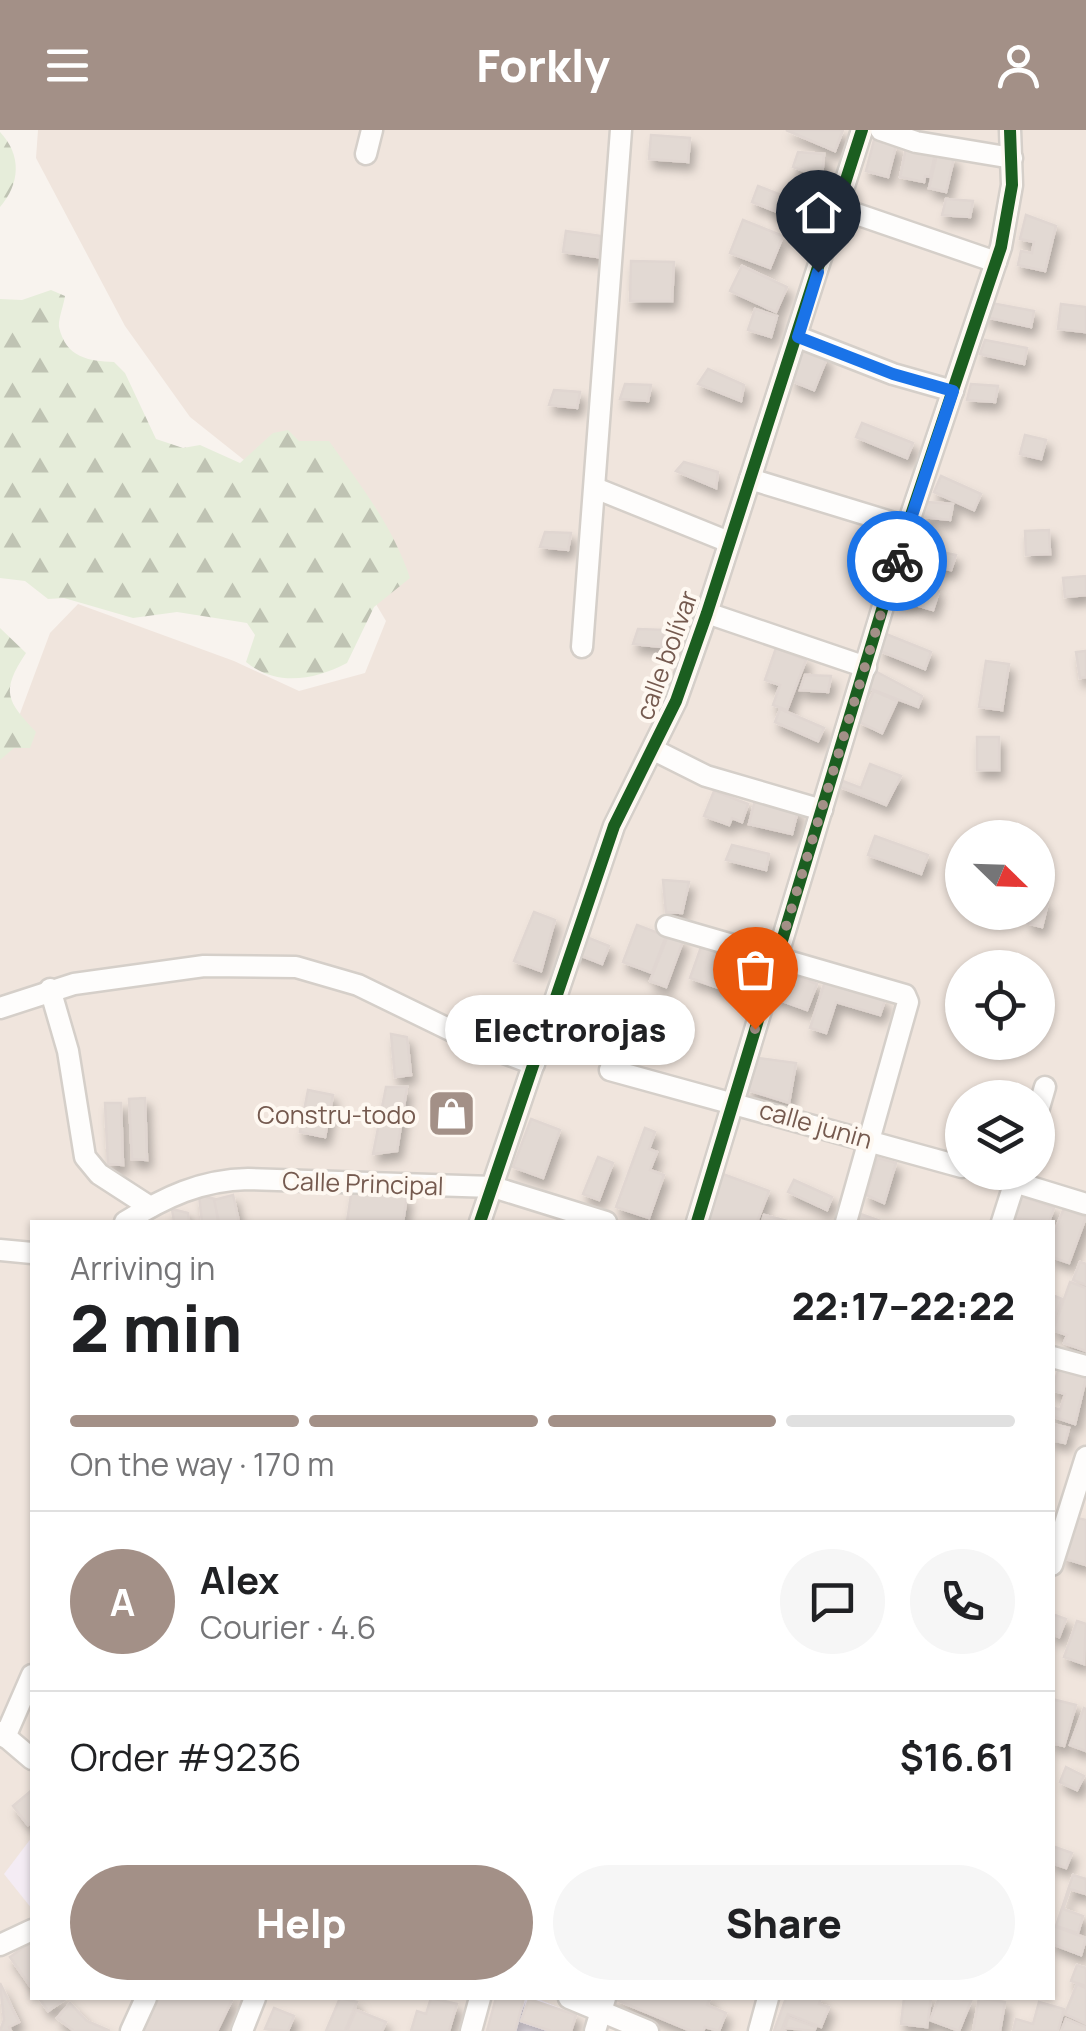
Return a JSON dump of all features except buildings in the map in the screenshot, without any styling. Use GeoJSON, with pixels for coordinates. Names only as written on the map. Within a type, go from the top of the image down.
{"type":"FeatureCollection","features":[{"type":"Feature","properties":{"kind":"street"},"geometry":{"type":"LineString","coordinates":[[366,154],[372,130]]}},
{"type":"Feature","properties":{"kind":"street"},"geometry":{"type":"LineString","coordinates":[[582,647],[621,130]]}},
{"type":"Feature","properties":{"kind":"street","name":"calle bolívar"},"geometry":{"type":"LineString","coordinates":[[481,1220],[614,826],[654,750],[707,613],[862,130]]}},
{"type":"Feature","properties":{"kind":"street"},"geometry":{"type":"LineString","coordinates":[[881,130],[916,142],[1012,158]]}},
{"type":"Feature","properties":{"kind":"street"},"geometry":{"type":"LineString","coordinates":[[698,1220],[908,527],[996,262],[1012,158],[1010,130]]}},
{"type":"Feature","properties":{"kind":"street"},"geometry":{"type":"LineString","coordinates":[[838,208],[996,262]]}},
{"type":"Feature","properties":{"kind":"street"},"geometry":{"type":"LineString","coordinates":[[798,337],[893,374],[953,391]]}},
{"type":"Feature","properties":{"kind":"street"},"geometry":{"type":"LineString","coordinates":[[750,479],[908,527]]}},
{"type":"Feature","properties":{"kind":"street"},"geometry":{"type":"LineString","coordinates":[[595,488],[729,542]]}},
{"type":"Feature","properties":{"kind":"street"},"geometry":{"type":"LineString","coordinates":[[707,613],[866,667]]}},
{"type":"Feature","properties":{"kind":"street"},"geometry":{"type":"LineString","coordinates":[[654,750],[706,776],[822,810]]}},
{"type":"Feature","properties":{"kind":"street"},"geometry":{"type":"LineString","coordinates":[[667,926],[899,990],[908,1002],[847,1220]]}},
{"type":"Feature","properties":{"kind":"street"},"geometry":{"type":"LineString","coordinates":[[0,1008],[50,989],[204,966],[296,968],[358,985],[477,1043],[534,1064]]}},
{"type":"Feature","properties":{"kind":"street"},"geometry":{"type":"LineString","coordinates":[[50,989],[72,1070],[86,1157],[94,1170],[150,1206]]}},
{"type":"Feature","properties":{"kind":"street","name":"calle junin"},"geometry":{"type":"LineString","coordinates":[[610,1070],[732,1100],[945,1162]]}},
{"type":"Feature","properties":{"kind":"street","name":"Calle Principal"},"geometry":{"type":"LineString","coordinates":[[128,1220],[150,1206],[216,1180],[493,1187],[543,1213],[592,1220]]}},
{"type":"Feature","properties":{"kind":"street"},"geometry":{"type":"LineString","coordinates":[[1003,1220],[1012,1190]]}},
{"type":"Feature","properties":{"kind":"street"},"geometry":{"type":"LineString","coordinates":[[1050,1190],[1086,1204]]}},
{"type":"Feature","properties":{"kind":"street"},"geometry":{"type":"LineString","coordinates":[[0,1250],[30,1252]]}},
{"type":"Feature","properties":{"kind":"street"},"geometry":{"type":"LineString","coordinates":[[1055,1358],[1086,1366]]}},
{"type":"Feature","properties":{"kind":"street"},"geometry":{"type":"LineString","coordinates":[[1055,1547],[1061,1510],[1086,1457]]}},
{"type":"Feature","properties":{"kind":"street"},"geometry":{"type":"LineString","coordinates":[[30,1679],[3,1735],[30,1757]]}},
{"type":"Feature","properties":{"kind":"street"},"geometry":{"type":"LineString","coordinates":[[0,1944],[30,1931]]}},
{"type":"Feature","properties":{"kind":"street"},"geometry":{"type":"LineString","coordinates":[[131,2031],[145,2000]]}},
{"type":"Feature","properties":{"kind":"street"},"geometry":{"type":"LineString","coordinates":[[242,2031],[254,2000]]}},
{"type":"Feature","properties":{"kind":"street"},"geometry":{"type":"LineString","coordinates":[[471,2031],[479,2000]]}},
{"type":"Feature","properties":{"kind":"street"},"geometry":{"type":"LineString","coordinates":[[572,2000],[648,2031]]}},
{"type":"Feature","properties":{"kind":"street"},"geometry":{"type":"LineString","coordinates":[[759,2031],[767,2000]]}},
{"type":"Feature","properties":{"kind":"shaded area"},"geometry":{"type":"Polygon","coordinates":[[[38,130],[1086,130],[1086,2031],[0,2031],[0,746],[12,735],[50,633],[78,604],[234,661],[299,691],[365,673],[386,621],[348,557],[298,503],[190,417],[125,326],[36,158],[38,130]]]}},
{"type":"Feature","properties":{"kind":"shaded area"},"geometry":{"type":"Polygon","coordinates":[[[30,1840],[30,1906],[4,1874],[30,1840]]]}},
{"type":"Feature","properties":{"kind":"shaded area"},"geometry":{"type":"Polygon","coordinates":[[[495,2000],[541,2000],[574,2014],[569,2031],[487,2031],[495,2000]]]}},
{"type":"Feature","properties":{"kind":"green space"},"geometry":{"type":"Polygon","coordinates":[[[0,132],[12,150],[16,170],[12,189],[0,207],[0,132]]]}},
{"type":"Feature","properties":{"kind":"green space"},"geometry":{"type":"Polygon","coordinates":[[[51,290],[65,296],[59,327],[67,345],[87,359],[114,362],[125,373],[156,439],[183,448],[200,445],[240,463],[273,433],[288,430],[299,441],[329,441],[385,523],[410,578],[374,607],[347,663],[309,677],[270,675],[246,662],[255,635],[247,623],[177,612],[133,618],[64,598],[48,599],[25,581],[0,578],[0,299],[22,300],[51,290]]]}},
{"type":"Feature","properties":{"kind":"green space"},"geometry":{"type":"Polygon","coordinates":[[[0,628],[26,653],[13,677],[10,696],[36,732],[30,748],[14,748],[0,760],[0,628]]]}},
{"type":"Feature","properties":{"kind":"cycle path"},"geometry":{"type":"LineString","coordinates":[[481,1220],[614,826],[676,701],[707,613],[862,130]]}},
{"type":"Feature","properties":{"kind":"cycle path"},"geometry":{"type":"LineString","coordinates":[[698,1220],[907,527],[1001,247],[1012,185],[1010,130]]}},
{"type":"Feature","properties":{"kind":"way so far"},"geometry":{"type":"LineString","coordinates":[[755,1029],[897,561]]}},
{"type":"Feature","properties":{"kind":"place","name":"Electrorojas"},"geometry":{"type":"Point","coordinates":[755,1029]}},
{"type":"Feature","properties":{"kind":"place","name":"Constru-todo"},"geometry":{"type":"Point","coordinates":[451,1114]}},
{"type":"Feature","properties":{"kind":"route"},"geometry":{"type":"LineString","coordinates":[[818,272],[798,337],[893,374],[953,391],[897,561]]}}]}
